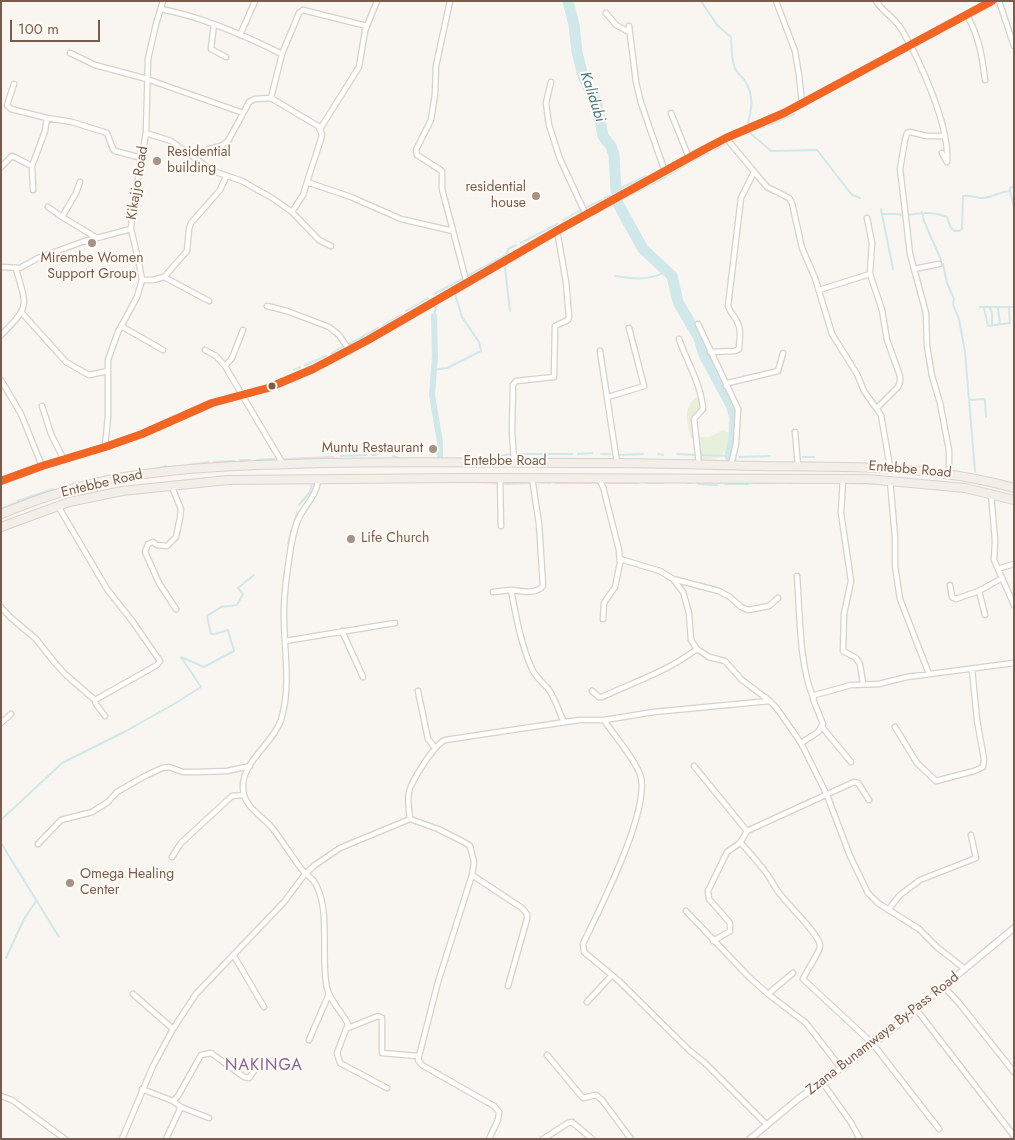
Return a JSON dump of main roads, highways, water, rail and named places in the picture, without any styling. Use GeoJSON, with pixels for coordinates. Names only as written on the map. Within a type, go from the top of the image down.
{"type":"FeatureCollection","features":[{"type":"Feature","properties":{"kind":"main road","name":"Entebbe Road"},"geometry":{"type":"LineString","coordinates":[[1,514],[38,499],[121,477],[234,465],[405,462],[641,462],[890,467],[949,473],[987,480],[1014,488]]}},
{"type":"Feature","properties":{"kind":"main road"},"geometry":{"type":"LineString","coordinates":[[640,478],[641,462]]}},
{"type":"Feature","properties":{"kind":"main road","name":"Entebbe Road"},"geometry":{"type":"LineString","coordinates":[[1,527],[58,506],[122,491],[228,480],[640,478],[890,480],[965,488],[1014,500]]}},
{"type":"Feature","properties":{"kind":"waterway","name":"Kalidubi"},"geometry":{"type":"LineString","coordinates":[[568,1],[583,76],[597,104],[603,136],[611,146],[614,155],[616,191]]}},
{"type":"Feature","properties":{"kind":"waterway"},"geometry":{"type":"LineString","coordinates":[[701,1],[717,25],[731,37],[732,58],[735,67],[748,86],[751,96],[748,123]]}},
{"type":"Feature","properties":{"kind":"waterway"},"geometry":{"type":"LineString","coordinates":[[769,125],[794,114]]}},
{"type":"Feature","properties":{"kind":"waterway"},"geometry":{"type":"LineString","coordinates":[[764,127],[755,129],[750,133],[771,151],[817,150],[852,195],[860,198]]}},
{"type":"Feature","properties":{"kind":"waterway"},"geometry":{"type":"LineString","coordinates":[[715,150],[725,144]]}},
{"type":"Feature","properties":{"kind":"waterway"},"geometry":{"type":"LineString","coordinates":[[692,161],[708,153]]}},
{"type":"Feature","properties":{"kind":"waterway"},"geometry":{"type":"LineString","coordinates":[[669,175],[687,164]]}},
{"type":"Feature","properties":{"kind":"waterway"},"geometry":{"type":"LineString","coordinates":[[621,188],[646,176]]}},
{"type":"Feature","properties":{"kind":"waterway"},"geometry":{"type":"LineString","coordinates":[[632,194],[666,177]]}},
{"type":"Feature","properties":{"kind":"waterway"},"geometry":{"type":"LineString","coordinates":[[909,215],[919,213],[942,215],[947,217],[952,229],[959,231],[962,229],[963,196],[987,197],[1009,191],[1011,187],[1014,187]]}},
{"type":"Feature","properties":{"kind":"waterway"},"geometry":{"type":"LineString","coordinates":[[1010,191],[1014,208]]}},
{"type":"Feature","properties":{"kind":"waterway"},"geometry":{"type":"LineString","coordinates":[[605,198],[610,196]]}},
{"type":"Feature","properties":{"kind":"waterway"},"geometry":{"type":"LineString","coordinates":[[587,207],[602,200]]}},
{"type":"Feature","properties":{"kind":"waterway"},"geometry":{"type":"LineString","coordinates":[[613,204],[617,202]]}},
{"type":"Feature","properties":{"kind":"waterway"},"geometry":{"type":"LineString","coordinates":[[617,202],[643,249],[672,276],[678,302],[699,338],[704,355],[731,405],[735,418],[734,439],[730,456]]}},
{"type":"Feature","properties":{"kind":"waterway"},"geometry":{"type":"LineString","coordinates":[[574,225],[604,209]]}},
{"type":"Feature","properties":{"kind":"waterway"},"geometry":{"type":"LineString","coordinates":[[881,209],[882,214],[904,216]]}},
{"type":"Feature","properties":{"kind":"waterway"},"geometry":{"type":"LineString","coordinates":[[563,220],[581,210]]}},
{"type":"Feature","properties":{"kind":"waterway"},"geometry":{"type":"LineString","coordinates":[[922,212],[941,260]]}},
{"type":"Feature","properties":{"kind":"waterway"},"geometry":{"type":"LineString","coordinates":[[882,214],[893,269]]}},
{"type":"Feature","properties":{"kind":"waterway"},"geometry":{"type":"LineString","coordinates":[[521,243],[557,224]]}},
{"type":"Feature","properties":{"kind":"waterway"},"geometry":{"type":"LineString","coordinates":[[529,251],[543,242]]}},
{"type":"Feature","properties":{"kind":"waterway"},"geometry":{"type":"LineString","coordinates":[[467,276],[506,255],[508,249],[516,245]]}},
{"type":"Feature","properties":{"kind":"waterway"},"geometry":{"type":"LineString","coordinates":[[489,274],[524,255]]}},
{"type":"Feature","properties":{"kind":"waterway"},"geometry":{"type":"LineString","coordinates":[[943,264],[947,283],[954,299],[953,304],[959,319],[965,352],[975,471]]}},
{"type":"Feature","properties":{"kind":"waterway"},"geometry":{"type":"LineString","coordinates":[[505,267],[510,311]]}},
{"type":"Feature","properties":{"kind":"waterway"},"geometry":{"type":"LineString","coordinates":[[615,276],[648,278],[667,271]]}},
{"type":"Feature","properties":{"kind":"waterway"},"geometry":{"type":"LineString","coordinates":[[470,285],[485,277]]}},
{"type":"Feature","properties":{"kind":"waterway"},"geometry":{"type":"LineString","coordinates":[[434,294],[462,279]]}},
{"type":"Feature","properties":{"kind":"waterway"},"geometry":{"type":"LineString","coordinates":[[433,370],[447,368],[481,351],[479,342],[462,317],[455,294],[466,288]]}},
{"type":"Feature","properties":{"kind":"waterway"},"geometry":{"type":"LineString","coordinates":[[406,311],[428,298]]}},
{"type":"Feature","properties":{"kind":"waterway"},"geometry":{"type":"LineString","coordinates":[[433,305],[436,308],[434,316]]}},
{"type":"Feature","properties":{"kind":"waterway"},"geometry":{"type":"LineString","coordinates":[[980,307],[1014,307]]}},
{"type":"Feature","properties":{"kind":"waterway"},"geometry":{"type":"LineString","coordinates":[[984,308],[988,326],[1010,323],[1009,307]]}},
{"type":"Feature","properties":{"kind":"waterway"},"geometry":{"type":"LineString","coordinates":[[990,308],[992,325]]}},
{"type":"Feature","properties":{"kind":"waterway"},"geometry":{"type":"LineString","coordinates":[[998,308],[1000,324]]}},
{"type":"Feature","properties":{"kind":"waterway"},"geometry":{"type":"LineString","coordinates":[[383,325],[401,315]]}},
{"type":"Feature","properties":{"kind":"waterway"},"geometry":{"type":"LineString","coordinates":[[434,316],[435,356],[432,395],[440,442],[440,459]]}},
{"type":"Feature","properties":{"kind":"waterway"},"geometry":{"type":"LineString","coordinates":[[392,330],[414,317]]}},
{"type":"Feature","properties":{"kind":"waterway"},"geometry":{"type":"LineString","coordinates":[[349,344],[378,328]]}},
{"type":"Feature","properties":{"kind":"waterway"},"geometry":{"type":"LineString","coordinates":[[367,344],[386,333]]}},
{"type":"Feature","properties":{"kind":"waterway"},"geometry":{"type":"LineString","coordinates":[[332,353],[342,347]]}},
{"type":"Feature","properties":{"kind":"waterway"},"geometry":{"type":"LineString","coordinates":[[349,355],[363,347]]}},
{"type":"Feature","properties":{"kind":"waterway"},"geometry":{"type":"LineString","coordinates":[[305,365],[326,356]]}},
{"type":"Feature","properties":{"kind":"waterway"},"geometry":{"type":"LineString","coordinates":[[336,362],[343,358]]}},
{"type":"Feature","properties":{"kind":"waterway"},"geometry":{"type":"LineString","coordinates":[[322,368],[332,363]]}},
{"type":"Feature","properties":{"kind":"waterway"},"geometry":{"type":"LineString","coordinates":[[294,370],[300,367]]}},
{"type":"Feature","properties":{"kind":"waterway"},"geometry":{"type":"LineString","coordinates":[[303,377],[311,373]]}},
{"type":"Feature","properties":{"kind":"waterway"},"geometry":{"type":"LineString","coordinates":[[291,383],[299,380]]}},
{"type":"Feature","properties":{"kind":"waterway"},"geometry":{"type":"LineString","coordinates":[[970,400],[985,400],[986,417]]}},
{"type":"Feature","properties":{"kind":"waterway"},"geometry":{"type":"LineString","coordinates":[[578,454],[592,453]]}},
{"type":"Feature","properties":{"kind":"waterway"},"geometry":{"type":"LineString","coordinates":[[488,458],[511,454]]}},
{"type":"Feature","properties":{"kind":"waterway"},"geometry":{"type":"LineString","coordinates":[[516,454],[572,454]]}},
{"type":"Feature","properties":{"kind":"waterway"},"geometry":{"type":"LineString","coordinates":[[601,454],[610,454]]}},
{"type":"Feature","properties":{"kind":"waterway"},"geometry":{"type":"LineString","coordinates":[[619,455],[643,454]]}},
{"type":"Feature","properties":{"kind":"waterway"},"geometry":{"type":"LineString","coordinates":[[658,454],[663,455]]}},
{"type":"Feature","properties":{"kind":"waterway"},"geometry":{"type":"LineString","coordinates":[[677,454],[696,455]]}},
{"type":"Feature","properties":{"kind":"waterway"},"geometry":{"type":"LineString","coordinates":[[341,456],[366,455]]}},
{"type":"Feature","properties":{"kind":"waterway"},"geometry":{"type":"LineString","coordinates":[[701,455],[730,456]]}},
{"type":"Feature","properties":{"kind":"waterway"},"geometry":{"type":"LineString","coordinates":[[393,456],[399,458]]}},
{"type":"Feature","properties":{"kind":"waterway"},"geometry":{"type":"LineString","coordinates":[[739,457],[770,456]]}},
{"type":"Feature","properties":{"kind":"waterway"},"geometry":{"type":"LineString","coordinates":[[283,459],[333,457]]}},
{"type":"Feature","properties":{"kind":"waterway"},"geometry":{"type":"LineString","coordinates":[[803,457],[814,457]]}},
{"type":"Feature","properties":{"kind":"waterway"},"geometry":{"type":"LineString","coordinates":[[257,460],[274,459]]}},
{"type":"Feature","properties":{"kind":"waterway"},"geometry":{"type":"LineString","coordinates":[[240,460],[250,460]]}},
{"type":"Feature","properties":{"kind":"waterway"},"geometry":{"type":"LineString","coordinates":[[214,462],[234,461]]}},
{"type":"Feature","properties":{"kind":"waterway"},"geometry":{"type":"LineString","coordinates":[[190,465],[209,462]]}},
{"type":"Feature","properties":{"kind":"waterway"},"geometry":{"type":"LineString","coordinates":[[156,469],[166,466]]}},
{"type":"Feature","properties":{"kind":"waterway"},"geometry":{"type":"LineString","coordinates":[[444,482],[458,482]]}},
{"type":"Feature","properties":{"kind":"waterway"},"geometry":{"type":"LineString","coordinates":[[475,482],[498,483]]}},
{"type":"Feature","properties":{"kind":"waterway"},"geometry":{"type":"LineString","coordinates":[[537,482],[550,483]]}},
{"type":"Feature","properties":{"kind":"waterway"},"geometry":{"type":"LineString","coordinates":[[299,505],[310,492],[312,483]]}},
{"type":"Feature","properties":{"kind":"waterway"},"geometry":{"type":"LineString","coordinates":[[505,484],[530,483]]}},
{"type":"Feature","properties":{"kind":"waterway"},"geometry":{"type":"LineString","coordinates":[[556,483],[599,483]]}},
{"type":"Feature","properties":{"kind":"waterway"},"geometry":{"type":"LineString","coordinates":[[607,483],[638,483]]}},
{"type":"Feature","properties":{"kind":"waterway"},"geometry":{"type":"LineString","coordinates":[[646,483],[663,483]]}},
{"type":"Feature","properties":{"kind":"waterway"},"geometry":{"type":"LineString","coordinates":[[754,483],[774,483]]}},
{"type":"Feature","properties":{"kind":"waterway"},"geometry":{"type":"LineString","coordinates":[[789,483],[794,483]]}},
{"type":"Feature","properties":{"kind":"waterway"},"geometry":{"type":"LineString","coordinates":[[849,483],[880,484]]}},
{"type":"Feature","properties":{"kind":"waterway"},"geometry":{"type":"LineString","coordinates":[[698,484],[717,485]]}},
{"type":"Feature","properties":{"kind":"waterway"},"geometry":{"type":"LineString","coordinates":[[725,484],[748,484]]}},
{"type":"Feature","properties":{"kind":"waterway"},"geometry":{"type":"LineString","coordinates":[[18,501],[53,489]]}},
{"type":"Feature","properties":{"kind":"waterway"},"geometry":{"type":"LineString","coordinates":[[1,509],[15,503]]}},
{"type":"Feature","properties":{"kind":"waterway"},"geometry":{"type":"LineString","coordinates":[[288,543],[297,513]]}},
{"type":"Feature","properties":{"kind":"waterway"},"geometry":{"type":"LineString","coordinates":[[1,820],[62,763],[126,731],[201,687],[181,657],[204,667],[234,651],[228,630],[211,634],[207,616],[221,607],[237,605],[243,594],[238,588],[254,575]]}},
{"type":"Feature","properties":{"kind":"waterway"},"geometry":{"type":"LineString","coordinates":[[1,843],[59,937]]}},
{"type":"Feature","properties":{"kind":"waterway"},"geometry":{"type":"LineString","coordinates":[[6,958],[24,919],[36,901]]}},
{"type":"Feature","properties":{"kind":"place","name":"Residential building"},"geometry":{"type":"Point","coordinates":[157,161]}},
{"type":"Feature","properties":{"kind":"place","name":"residential house"},"geometry":{"type":"Point","coordinates":[536,196]}},
{"type":"Feature","properties":{"kind":"place","name":"Mirembe Women Support Group"},"geometry":{"type":"Point","coordinates":[92,243]}},
{"type":"Feature","properties":{"kind":"place","name":"Muntu Restaurant"},"geometry":{"type":"Point","coordinates":[433,449]}},
{"type":"Feature","properties":{"kind":"place","name":"Life Church"},"geometry":{"type":"Point","coordinates":[351,539]}},
{"type":"Feature","properties":{"kind":"place","name":"Omega Healing Center"},"geometry":{"type":"Point","coordinates":[70,883]}},
{"type":"Feature","properties":{"kind":"district","name":"NAKINGA"},"geometry":{"type":"Point","coordinates":[264,1066]}}]}
